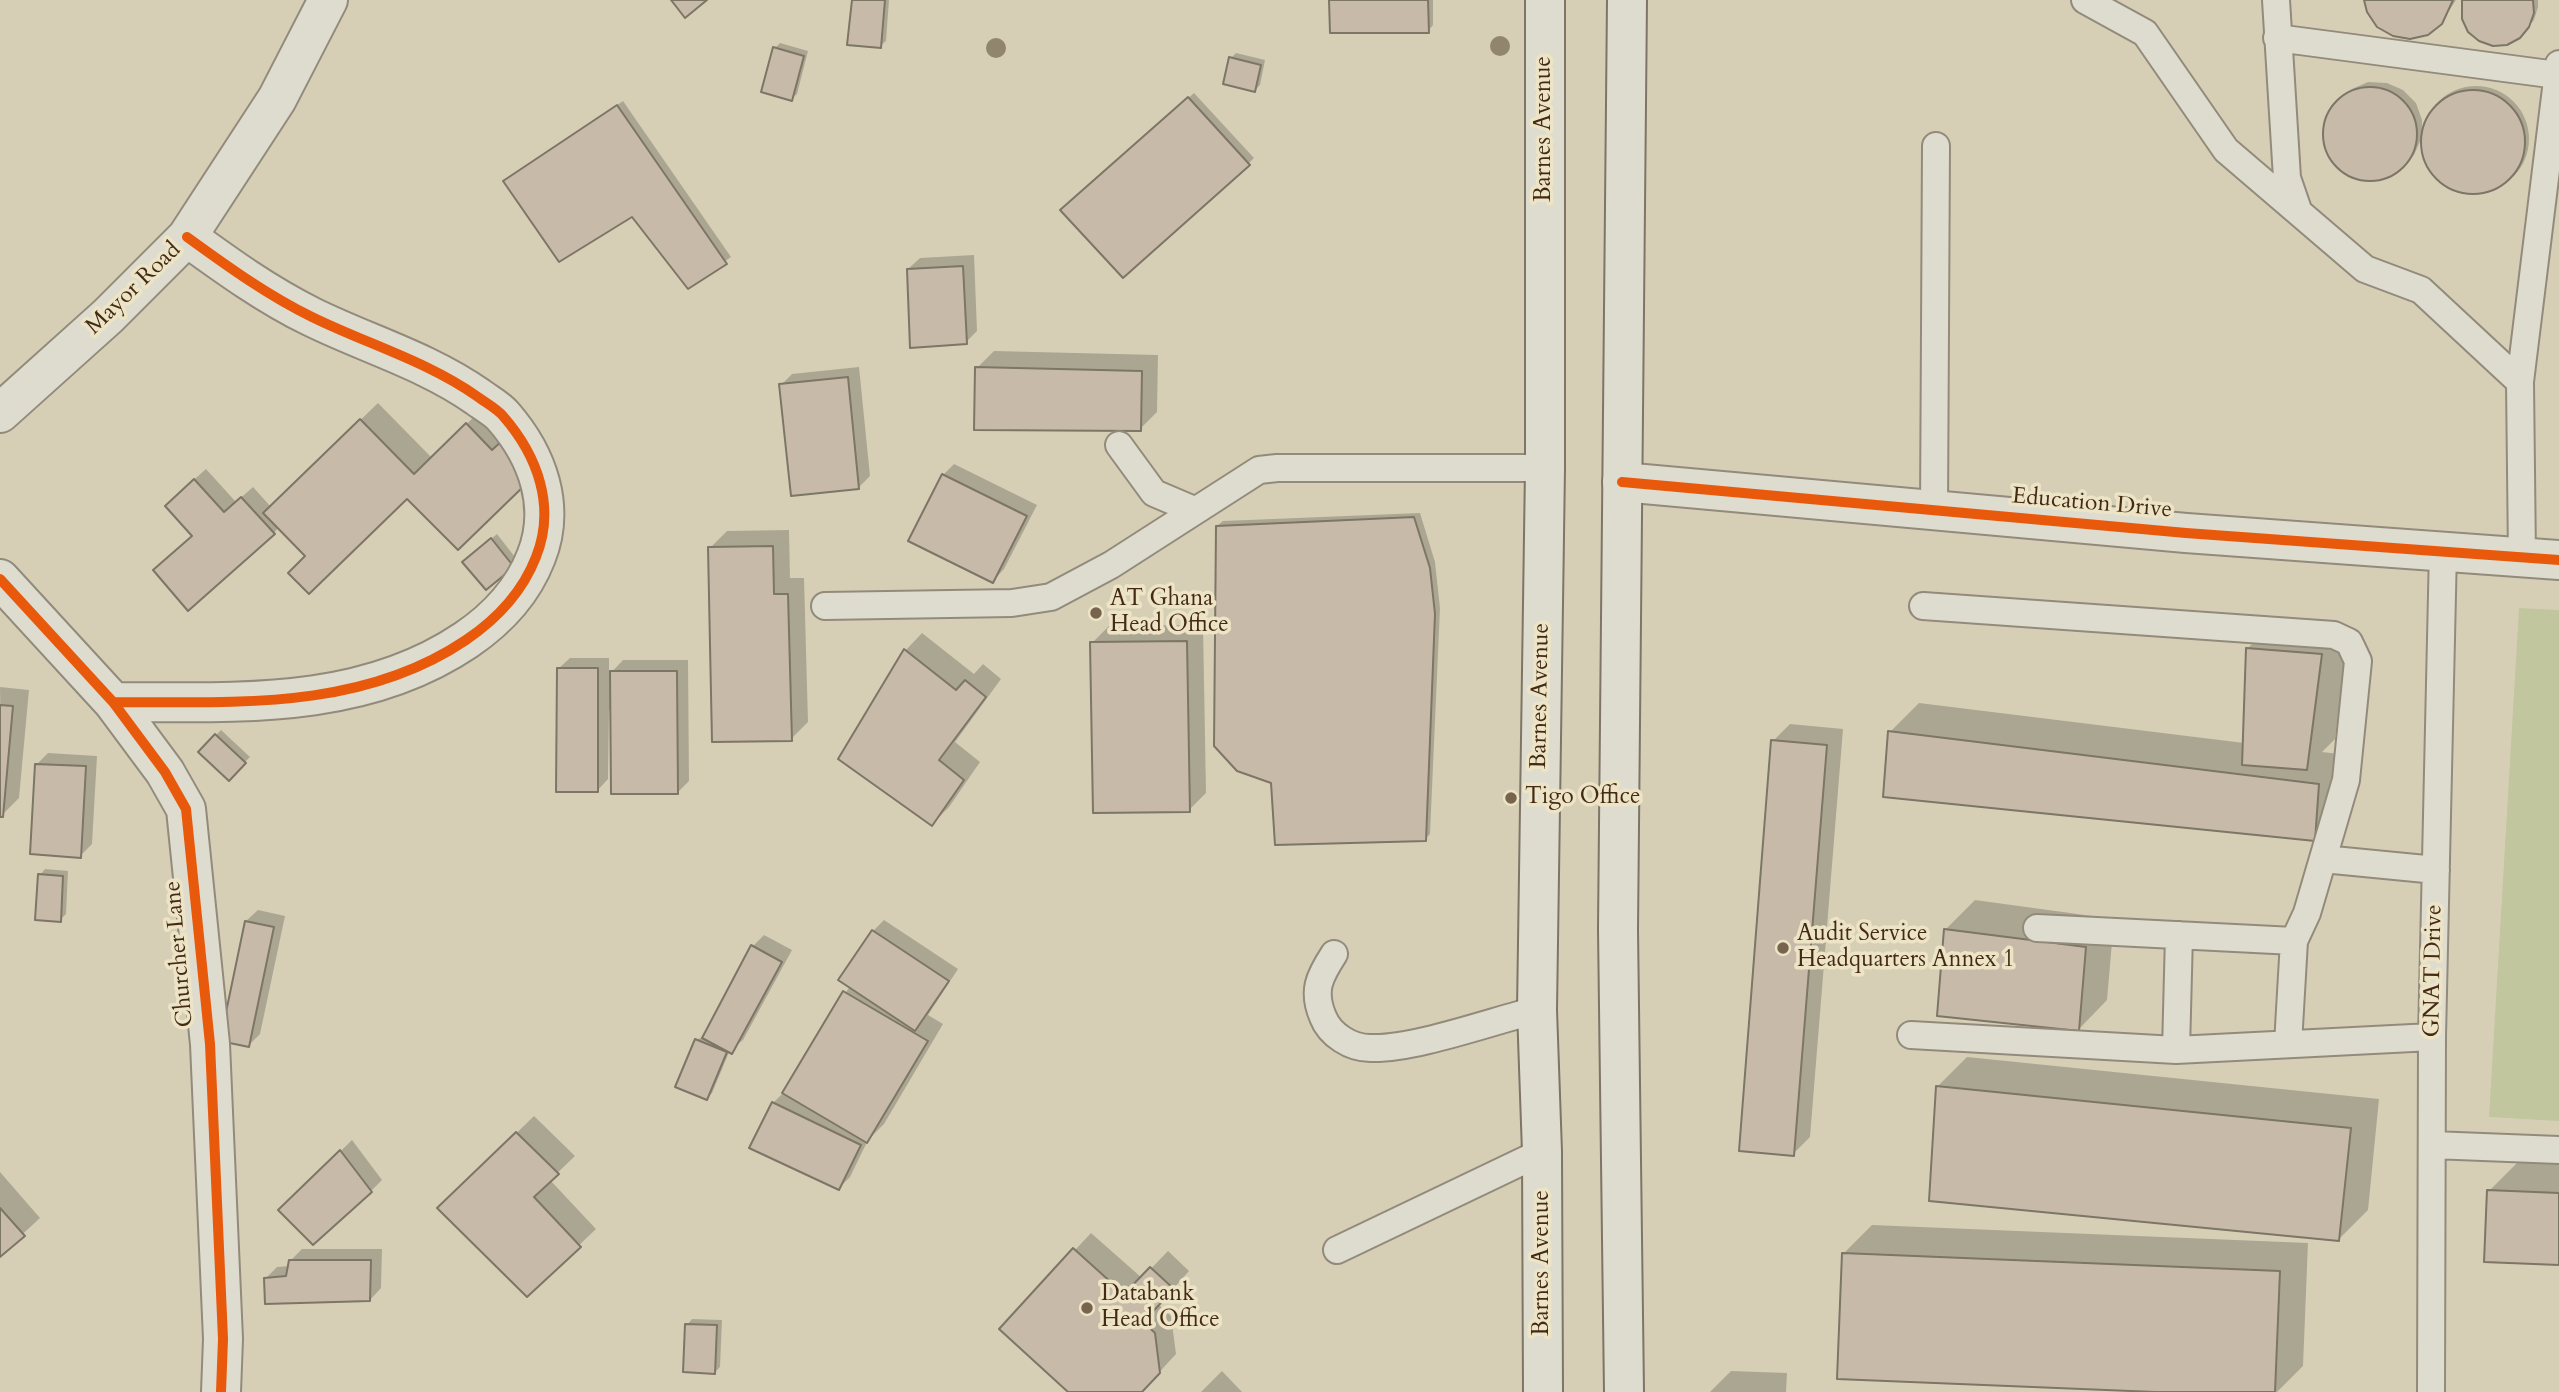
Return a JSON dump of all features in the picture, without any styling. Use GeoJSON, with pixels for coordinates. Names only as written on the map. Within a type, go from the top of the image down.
{"type":"FeatureCollection","features":[{"type":"Feature","properties":{"kind":"street","name":"Mayor Road"},"geometry":{"type":"LineString","coordinates":[[0,413],[108,316],[187,237],[277,99],[328,0]]}},
{"type":"Feature","properties":{"kind":"street","name":"Barnes Avenue"},"geometry":{"type":"LineString","coordinates":[[1544,1392],[1542,1152],[1537,1010],[1545,468],[1545,0]]}},
{"type":"Feature","properties":{"kind":"street"},"geometry":{"type":"LineString","coordinates":[[1624,1392],[1618,929],[1623,649],[1627,0]]}},
{"type":"Feature","properties":{"kind":"street"},"geometry":{"type":"LineString","coordinates":[[113,702],[288,699],[358,688],[432,663],[506,610],[532,569],[545,534],[546,500],[528,451],[502,415],[432,369],[313,317],[256,287],[187,237]]}},
{"type":"Feature","properties":{"kind":"street","name":"Education Drive"},"geometry":{"type":"LineString","coordinates":[[1622,482],[2186,533],[2541,559]]}},
{"type":"Feature","properties":{"kind":"street","name":"Churcher Lane"},"geometry":{"type":"LineString","coordinates":[[0,579],[113,702],[165,772],[186,809],[210,1044],[223,1339],[221,1392]]}},
{"type":"Feature","properties":{"kind":"lane"},"geometry":{"type":"LineString","coordinates":[[2085,0],[2145,33],[2226,150],[2365,269],[2421,290],[2520,382]]}},
{"type":"Feature","properties":{"kind":"lane"},"geometry":{"type":"LineString","coordinates":[[2276,0],[2287,178],[2299,212]]}},
{"type":"Feature","properties":{"kind":"lane"},"geometry":{"type":"LineString","coordinates":[[2277,38],[2558,70],[2520,382],[2541,559]]}},
{"type":"Feature","properties":{"kind":"lane"},"geometry":{"type":"LineString","coordinates":[[1934,511],[1936,146]]}},
{"type":"Feature","properties":{"kind":"lane"},"geometry":{"type":"LineString","coordinates":[[1119,445],[1154,493],[1194,510]]}},
{"type":"Feature","properties":{"kind":"lane"},"geometry":{"type":"LineString","coordinates":[[825,606],[1032,602],[1051,597],[1111,565],[1241,479],[1259,470],[1545,468]]}},
{"type":"Feature","properties":{"kind":"lane","name":"GNAT Drive"},"geometry":{"type":"LineString","coordinates":[[2431,1392],[2432,1037],[2444,550]]}},
{"type":"Feature","properties":{"kind":"lane"},"geometry":{"type":"LineString","coordinates":[[1923,606],[2334,635],[2350,642],[2358,661],[2346,780],[2307,913],[2294,941],[2288,1044]]}},
{"type":"Feature","properties":{"kind":"lane"},"geometry":{"type":"LineString","coordinates":[[2323,859],[2436,870]]}},
{"type":"Feature","properties":{"kind":"lane"},"geometry":{"type":"LineString","coordinates":[[2037,928],[2294,941]]}},
{"type":"Feature","properties":{"kind":"lane"},"geometry":{"type":"LineString","coordinates":[[2176,1050],[2179,935]]}},
{"type":"Feature","properties":{"kind":"lane"},"geometry":{"type":"LineString","coordinates":[[1334,954],[1318,979],[1316,1000],[1326,1024],[1343,1041],[1368,1048],[1396,1046],[1537,1010]]}},
{"type":"Feature","properties":{"kind":"lane"},"geometry":{"type":"LineString","coordinates":[[1911,1035],[2176,1050],[2432,1037]]}},
{"type":"Feature","properties":{"kind":"lane"},"geometry":{"type":"LineString","coordinates":[[2432,1145],[2559,1150]]}},
{"type":"Feature","properties":{"kind":"lane"},"geometry":{"type":"LineString","coordinates":[[1338,1250],[1542,1152]]}},
{"type":"Feature","properties":{"kind":"green space"},"geometry":{"type":"Polygon","coordinates":[[[2519,608],[2559,610],[2559,1121],[2489,1117],[2519,608]]]}},
{"type":"Feature","properties":{"kind":"building"},"geometry":{"type":"Polygon","coordinates":[[[671,0],[707,0],[685,18],[671,0]]]}},
{"type":"Feature","properties":{"kind":"building"},"geometry":{"type":"Polygon","coordinates":[[[852,0],[885,0],[881,48],[847,45],[852,0]]]}},
{"type":"Feature","properties":{"kind":"building"},"geometry":{"type":"Polygon","coordinates":[[[1329,0],[1428,0],[1429,33],[1330,33],[1329,0]]]}},
{"type":"Feature","properties":{"kind":"building"},"geometry":{"type":"Polygon","coordinates":[[[2364,0],[2453,0],[2442,24],[2428,35],[2410,39],[2393,36],[2377,27],[2367,12],[2364,0]]]}},
{"type":"Feature","properties":{"kind":"building"},"geometry":{"type":"Polygon","coordinates":[[[2462,0],[2533,0],[2534,13],[2529,27],[2520,38],[2507,45],[2493,46],[2479,41],[2468,32],[2462,19],[2462,0]]]}},
{"type":"Feature","properties":{"kind":"building"},"geometry":{"type":"Polygon","coordinates":[[[773,47],[804,56],[792,101],[761,92],[773,47]]]}},
{"type":"Feature","properties":{"kind":"building"},"geometry":{"type":"Polygon","coordinates":[[[1229,57],[1261,65],[1255,92],[1223,84],[1229,57]]]}},
{"type":"Feature","properties":{"kind":"building"},"geometry":{"type":"Polygon","coordinates":[[[2370,87],[2388,90],[2403,101],[2414,116],[2417,134],[2414,152],[2403,167],[2388,178],[2370,181],[2352,178],[2337,167],[2326,152],[2323,134],[2326,116],[2337,101],[2352,90],[2370,87]]]}},
{"type":"Feature","properties":{"kind":"building"},"geometry":{"type":"Polygon","coordinates":[[[2473,90],[2493,94],[2510,105],[2521,122],[2525,142],[2521,162],[2510,179],[2493,190],[2473,194],[2453,190],[2436,179],[2425,162],[2421,142],[2425,122],[2436,105],[2453,94],[2473,90]]]}},
{"type":"Feature","properties":{"kind":"building"},"geometry":{"type":"Polygon","coordinates":[[[1188,97],[1250,165],[1123,278],[1060,210],[1188,97]]]}},
{"type":"Feature","properties":{"kind":"building"},"geometry":{"type":"Polygon","coordinates":[[[617,105],[727,264],[688,289],[632,217],[559,262],[503,181],[617,105]]]}},
{"type":"Feature","properties":{"kind":"building"},"geometry":{"type":"Polygon","coordinates":[[[963,266],[967,344],[910,348],[907,269],[963,266]]]}},
{"type":"Feature","properties":{"kind":"building"},"geometry":{"type":"Polygon","coordinates":[[[975,367],[1142,371],[1141,431],[974,430],[975,367]]]}},
{"type":"Feature","properties":{"kind":"building"},"geometry":{"type":"Polygon","coordinates":[[[848,377],[859,489],[791,496],[779,384],[848,377]]]}},
{"type":"Feature","properties":{"kind":"building"},"geometry":{"type":"Polygon","coordinates":[[[360,419],[414,474],[466,423],[492,450],[503,440],[526,484],[458,550],[407,499],[309,594],[288,573],[305,556],[263,513],[360,419]]]}},
{"type":"Feature","properties":{"kind":"building"},"geometry":{"type":"Polygon","coordinates":[[[942,474],[1027,516],[993,583],[908,541],[942,474]]]}},
{"type":"Feature","properties":{"kind":"building"},"geometry":{"type":"Polygon","coordinates":[[[194,479],[224,512],[241,497],[275,534],[188,611],[153,570],[192,536],[165,506],[194,479]]]}},
{"type":"Feature","properties":{"kind":"building"},"geometry":{"type":"Polygon","coordinates":[[[1414,517],[1430,568],[1435,614],[1426,841],[1275,845],[1271,783],[1237,771],[1214,746],[1216,526],[1414,517]]]}},
{"type":"Feature","properties":{"kind":"building"},"geometry":{"type":"Polygon","coordinates":[[[491,538],[514,567],[486,590],[462,562],[491,538]]]}},
{"type":"Feature","properties":{"kind":"building"},"geometry":{"type":"Polygon","coordinates":[[[773,546],[774,594],[788,594],[792,741],[712,742],[708,547],[773,546]]]}},
{"type":"Feature","properties":{"kind":"building"},"geometry":{"type":"Polygon","coordinates":[[[1187,641],[1190,812],[1093,813],[1090,642],[1187,641]]]}},
{"type":"Feature","properties":{"kind":"building"},"geometry":{"type":"Polygon","coordinates":[[[2246,648],[2322,654],[2307,770],[2242,765],[2246,648]]]}},
{"type":"Feature","properties":{"kind":"building"},"geometry":{"type":"Polygon","coordinates":[[[904,649],[956,690],[965,680],[986,697],[939,760],[964,780],[932,826],[838,759],[904,649]]]}},
{"type":"Feature","properties":{"kind":"building"},"geometry":{"type":"Polygon","coordinates":[[[557,668],[598,668],[598,792],[556,792],[557,668]]]}},
{"type":"Feature","properties":{"kind":"building"},"geometry":{"type":"Polygon","coordinates":[[[610,671],[677,671],[678,794],[611,794],[610,671]]]}},
{"type":"Feature","properties":{"kind":"building"},"geometry":{"type":"Polygon","coordinates":[[[0,705],[13,706],[3,817],[0,817],[0,705]]]}},
{"type":"Feature","properties":{"kind":"building"},"geometry":{"type":"Polygon","coordinates":[[[1888,731],[2319,784],[2315,841],[1883,797],[1888,731]]]}},
{"type":"Feature","properties":{"kind":"building"},"geometry":{"type":"Polygon","coordinates":[[[215,734],[246,763],[229,781],[198,752],[215,734]]]}},
{"type":"Feature","properties":{"kind":"building","name":"Audit Service Headquarters Annex 1"},"geometry":{"type":"Polygon","coordinates":[[[1771,740],[1827,745],[1794,1156],[1739,1151],[1771,740]]]}},
{"type":"Feature","properties":{"kind":"building"},"geometry":{"type":"Polygon","coordinates":[[[35,764],[86,766],[81,858],[30,854],[35,764]]]}},
{"type":"Feature","properties":{"kind":"building"},"geometry":{"type":"Polygon","coordinates":[[[38,874],[63,876],[61,922],[35,920],[38,874]]]}},
{"type":"Feature","properties":{"kind":"building"},"geometry":{"type":"Polygon","coordinates":[[[245,921],[274,927],[249,1047],[220,1041],[245,921]]]}},
{"type":"Feature","properties":{"kind":"building"},"geometry":{"type":"Polygon","coordinates":[[[1944,929],[2086,947],[2079,1031],[1937,1016],[1944,929]]]}},
{"type":"Feature","properties":{"kind":"building"},"geometry":{"type":"Polygon","coordinates":[[[872,930],[949,981],[915,1031],[838,980],[872,930]]]}},
{"type":"Feature","properties":{"kind":"building"},"geometry":{"type":"Polygon","coordinates":[[[751,945],[782,962],[732,1054],[702,1038],[751,945]]]}},
{"type":"Feature","properties":{"kind":"building"},"geometry":{"type":"Polygon","coordinates":[[[843,991],[928,1041],[867,1143],[782,1093],[843,991]]]}},
{"type":"Feature","properties":{"kind":"building"},"geometry":{"type":"Polygon","coordinates":[[[695,1039],[727,1052],[707,1100],[675,1087],[695,1039]]]}},
{"type":"Feature","properties":{"kind":"building"},"geometry":{"type":"Polygon","coordinates":[[[1936,1086],[2351,1128],[2339,1241],[1929,1201],[1936,1086]]]}},
{"type":"Feature","properties":{"kind":"building"},"geometry":{"type":"Polygon","coordinates":[[[772,1102],[861,1145],[839,1190],[749,1148],[772,1102]]]}},
{"type":"Feature","properties":{"kind":"building"},"geometry":{"type":"Polygon","coordinates":[[[516,1132],[559,1174],[534,1197],[581,1247],[527,1297],[437,1208],[516,1132]]]}},
{"type":"Feature","properties":{"kind":"building"},"geometry":{"type":"Polygon","coordinates":[[[340,1150],[372,1192],[313,1245],[278,1210],[340,1150]]]}},
{"type":"Feature","properties":{"kind":"building"},"geometry":{"type":"Polygon","coordinates":[[[2487,1190],[2559,1193],[2559,1265],[2484,1262],[2487,1190]]]}},
{"type":"Feature","properties":{"kind":"building"},"geometry":{"type":"Polygon","coordinates":[[[0,1208],[25,1236],[0,1257],[0,1208]]]}},
{"type":"Feature","properties":{"kind":"building","name":"Databank Head Office"},"geometry":{"type":"Polygon","coordinates":[[[1073,1248],[1124,1294],[1150,1267],[1174,1289],[1143,1322],[1155,1333],[1160,1373],[1142,1392],[1068,1392],[999,1329],[1073,1248]]]}},
{"type":"Feature","properties":{"kind":"building"},"geometry":{"type":"Polygon","coordinates":[[[1842,1253],[2280,1271],[2275,1392],[2155,1392],[1837,1379],[1842,1253]]]}},
{"type":"Feature","properties":{"kind":"building"},"geometry":{"type":"Polygon","coordinates":[[[289,1260],[371,1260],[370,1301],[265,1304],[264,1278],[286,1276],[289,1260]]]}},
{"type":"Feature","properties":{"kind":"building"},"geometry":{"type":"Polygon","coordinates":[[[685,1324],[717,1325],[715,1374],[683,1372],[685,1324]]]}},
{"type":"Feature","properties":{"kind":"cycle path"},"geometry":{"type":"LineString","coordinates":[[113,702],[296,698],[384,680],[426,663],[466,640],[488,623],[524,582],[542,538],[544,501],[534,465],[515,431],[498,411],[438,373],[295,308],[248,280],[187,237]]}},
{"type":"Feature","properties":{"kind":"cycle path"},"geometry":{"type":"LineString","coordinates":[[1622,482],[2186,533],[2559,560]]}},
{"type":"Feature","properties":{"kind":"cycle path"},"geometry":{"type":"LineString","coordinates":[[0,579],[113,702],[165,772],[186,809],[210,1044],[223,1339],[221,1392]]}},
{"type":"Feature","properties":{"kind":"place","name":"AT Ghana Head Office"},"geometry":{"type":"Point","coordinates":[1096,613]}},
{"type":"Feature","properties":{"kind":"place","name":"Tigo Office"},"geometry":{"type":"Point","coordinates":[1511,798]}},
{"type":"Feature","properties":{"kind":"place","name":"Audit Service Headquarters Annex 1"},"geometry":{"type":"Point","coordinates":[1783,948]}},
{"type":"Feature","properties":{"kind":"place","name":"Databank Head Office"},"geometry":{"type":"Point","coordinates":[1087,1308]}}]}
